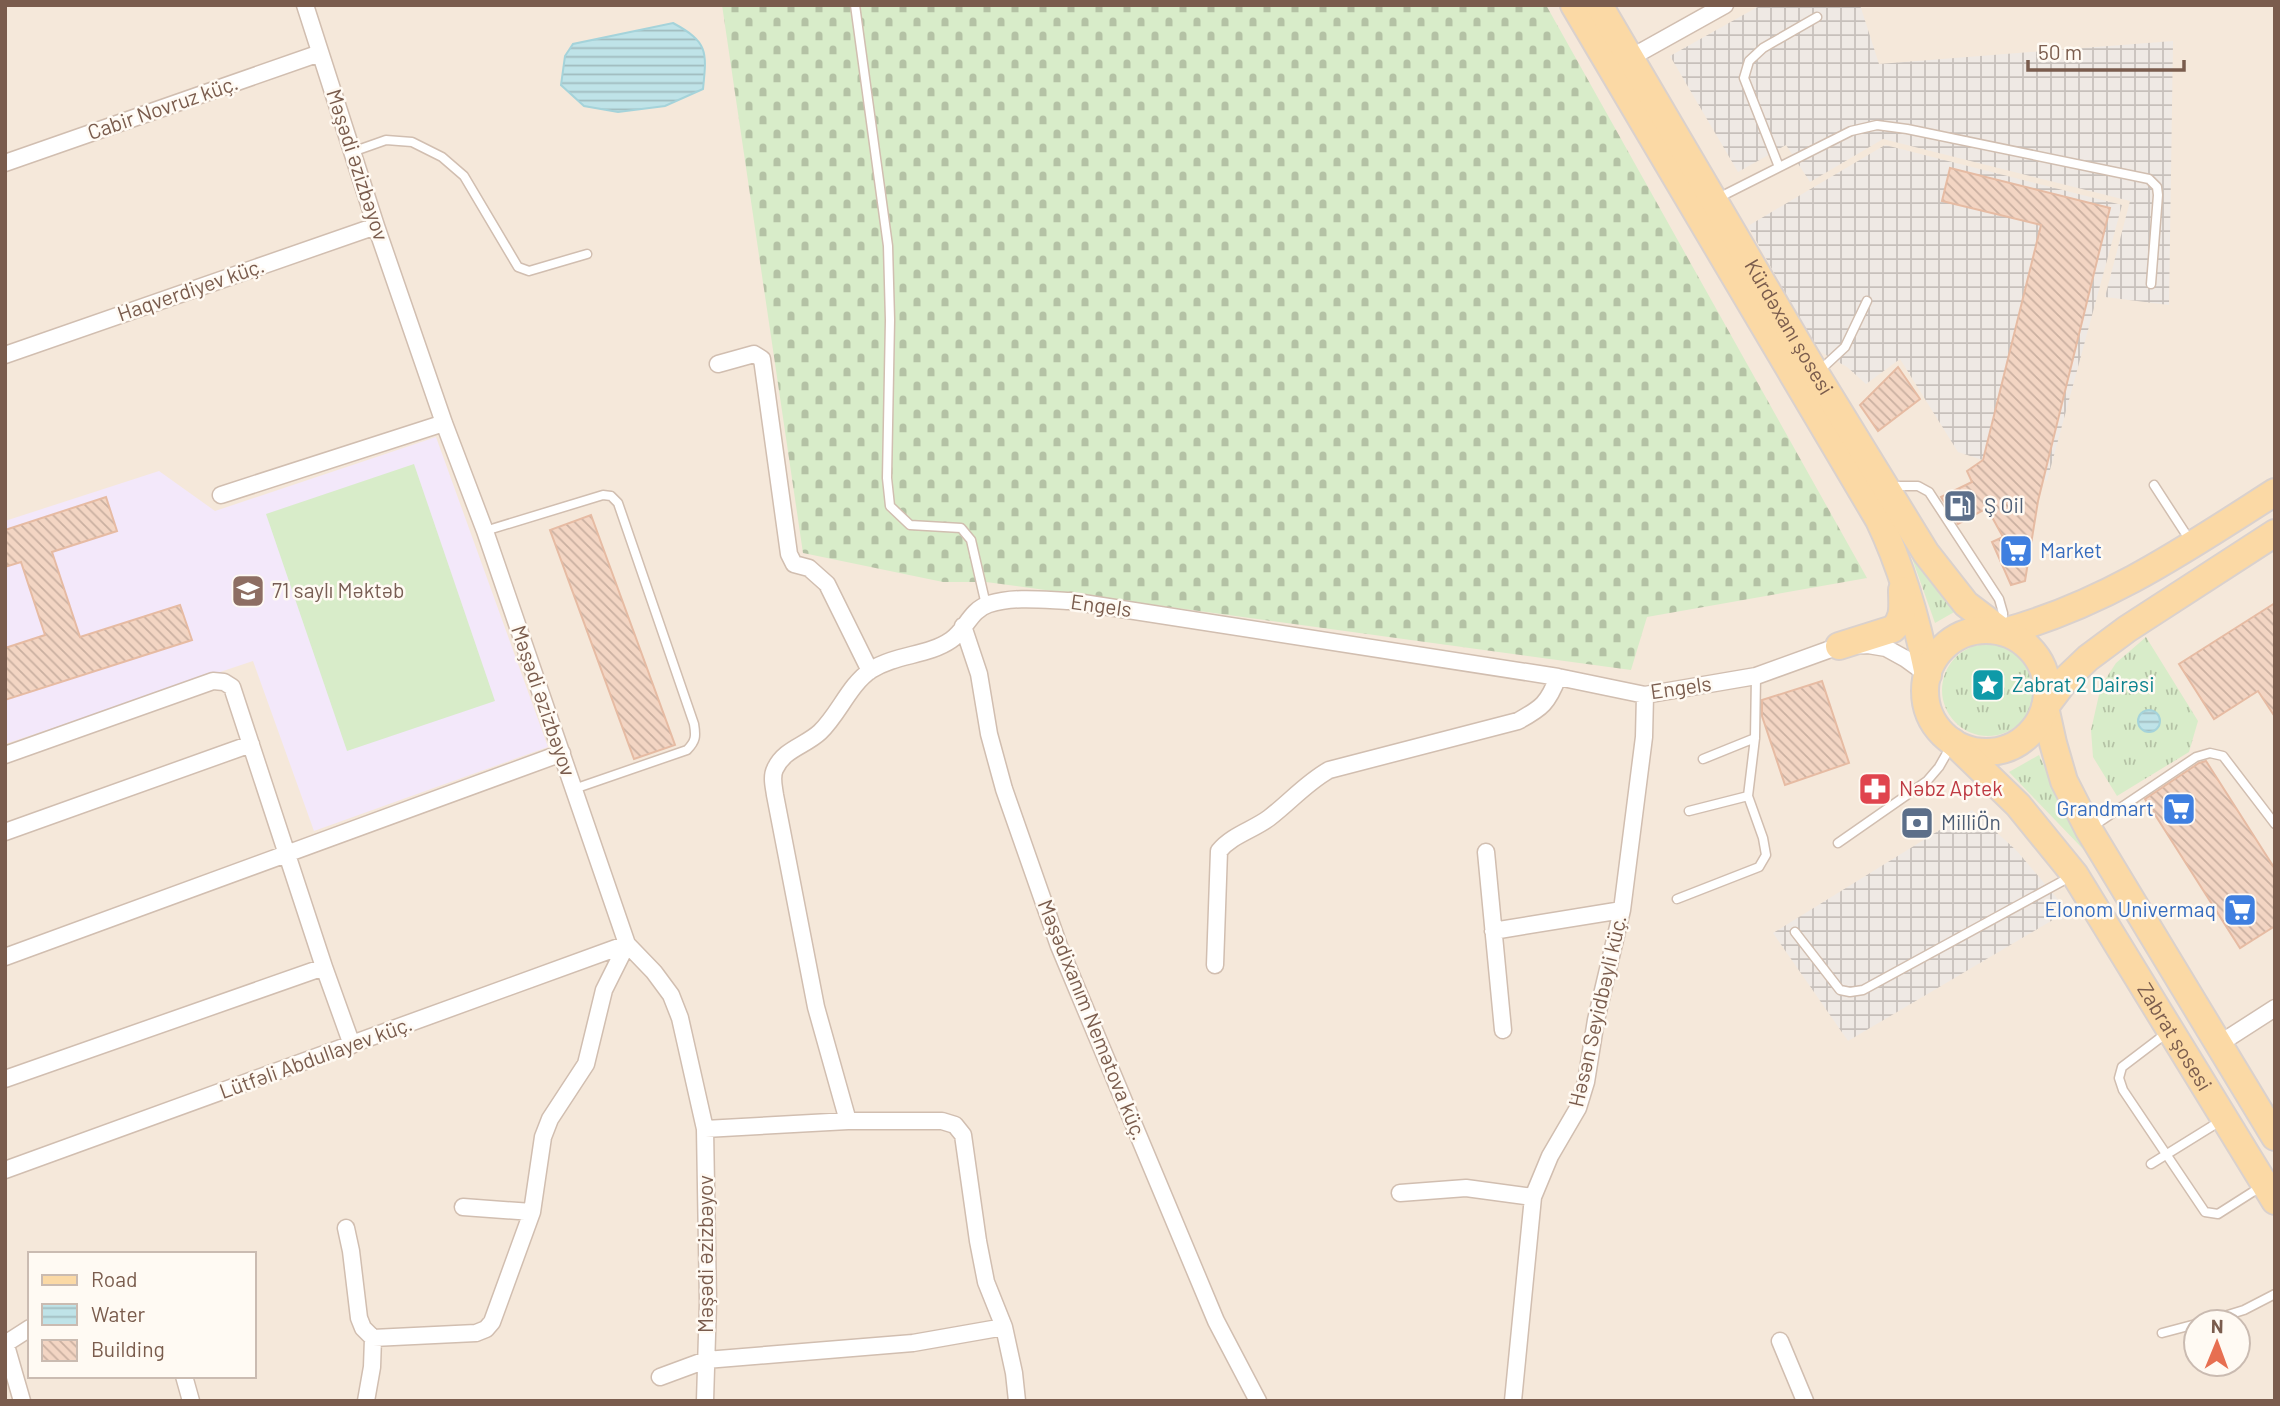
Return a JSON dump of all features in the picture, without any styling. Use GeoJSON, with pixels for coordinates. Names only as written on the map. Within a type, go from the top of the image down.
{"type":"FeatureCollection","features":[{"type":"Feature","properties":{"kind":"main road"},"geometry":{"type":"LineString","coordinates":[[1574,5],[1879,520],[1901,571],[1916,621],[1927,675],[1925,694],[1929,713],[1938,729],[1953,742],[1970,750],[1989,752],[2008,748],[2025,739],[2038,725],[2046,707],[2067,678],[2088,659],[2127,629],[2275,533]]}},
{"type":"Feature","properties":{"kind":"main road","name":"Kürdəxanı şosesi"},"geometry":{"type":"LineString","coordinates":[[1599,5],[1816,374],[1926,553],[1966,604],[2003,632]]}},
{"type":"Feature","properties":{"kind":"main road"},"geometry":{"type":"LineString","coordinates":[[2003,632],[2081,606],[2144,575],[2275,492]]}},
{"type":"Feature","properties":{"kind":"main road"},"geometry":{"type":"LineString","coordinates":[[1839,646],[1893,629],[1900,622],[1903,614],[1901,571]]}},
{"type":"Feature","properties":{"kind":"main road"},"geometry":{"type":"LineString","coordinates":[[1927,675],[1935,657],[1948,643],[1965,634],[1984,630],[2003,632],[2020,640],[2034,653],[2044,670],[2048,688],[2046,707]]}},
{"type":"Feature","properties":{"kind":"main road","name":"Zabrat şosesi"},"geometry":{"type":"LineString","coordinates":[[2046,707],[2064,781],[2089,830],[2275,1137]]}},
{"type":"Feature","properties":{"kind":"main road","name":"Zabrat şosesi"},"geometry":{"type":"LineString","coordinates":[[1953,742],[2018,805],[2075,875],[2270,1193]]}},
{"type":"Feature","properties":{"kind":"street","name":"Məşədi Əzizbəyov"},"geometry":{"type":"LineString","coordinates":[[305,5],[376,226],[444,423],[485,531],[627,944],[654,972],[671,995],[680,1018],[705,1129],[708,1302],[705,1401]]}},
{"type":"Feature","properties":{"kind":"street"},"geometry":{"type":"LineString","coordinates":[[1630,58],[1725,5]]}},
{"type":"Feature","properties":{"kind":"street","name":"Cabir Novruz küç."},"geometry":{"type":"LineString","coordinates":[[5,163],[320,53]]}},
{"type":"Feature","properties":{"kind":"street","name":"Haqverdiyev küç."},"geometry":{"type":"LineString","coordinates":[[5,355],[376,226]]}},
{"type":"Feature","properties":{"kind":"street"},"geometry":{"type":"LineString","coordinates":[[718,364],[754,354],[762,359],[789,554],[794,564],[809,568],[827,584],[870,671]]}},
{"type":"Feature","properties":{"kind":"street"},"geometry":{"type":"LineString","coordinates":[[221,495],[444,423]]}},
{"type":"Feature","properties":{"kind":"street","name":"Engels"},"geometry":{"type":"LineString","coordinates":[[986,604],[1006,600],[1070,601],[1558,677],[1645,695],[1756,676],[1839,646],[1868,645],[1886,648],[1927,675]]}},
{"type":"Feature","properties":{"kind":"street"},"geometry":{"type":"LineString","coordinates":[[848,1121],[816,1007],[773,779],[775,769],[786,753],[820,733],[855,686],[870,671],[890,660],[953,639],[972,614],[986,604]]}},
{"type":"Feature","properties":{"kind":"street","name":"Məşədixanım Nemətova küç."},"geometry":{"type":"LineString","coordinates":[[963,626],[979,674],[989,734],[1004,789],[1059,946],[1216,1321],[1258,1401]]}},
{"type":"Feature","properties":{"kind":"street"},"geometry":{"type":"LineString","coordinates":[[1215,965],[1219,851],[1226,843],[1268,818],[1312,779],[1329,770],[1518,722],[1541,709],[1558,677]]}},
{"type":"Feature","properties":{"kind":"street"},"geometry":{"type":"LineString","coordinates":[[5,755],[213,681],[224,681],[232,687],[352,1045]]}},
{"type":"Feature","properties":{"kind":"street","name":"Həsən Seyidbəyli küç."},"geometry":{"type":"LineString","coordinates":[[1513,1401],[1533,1197],[1550,1156],[1578,1108],[1586,1082],[1596,1020],[1622,910],[1644,737],[1645,695]]}},
{"type":"Feature","properties":{"kind":"street"},"geometry":{"type":"LineString","coordinates":[[5,832],[251,744]]}},
{"type":"Feature","properties":{"kind":"street"},"geometry":{"type":"LineString","coordinates":[[5,957],[562,753]]}},
{"type":"Feature","properties":{"kind":"street"},"geometry":{"type":"LineString","coordinates":[[1486,852],[1503,1030]]}},
{"type":"Feature","properties":{"kind":"street"},"geometry":{"type":"LineString","coordinates":[[1493,930],[1622,910]]}},
{"type":"Feature","properties":{"kind":"street"},"geometry":{"type":"LineString","coordinates":[[373,1338],[476,1334],[492,1322],[532,1212],[542,1137],[550,1119],[586,1064],[604,990],[627,944]]}},
{"type":"Feature","properties":{"kind":"street","name":"Lütfəli Abdullayev küç."},"geometry":{"type":"LineString","coordinates":[[5,1170],[627,944]]}},
{"type":"Feature","properties":{"kind":"street"},"geometry":{"type":"LineString","coordinates":[[5,1079],[324,967]]}},
{"type":"Feature","properties":{"kind":"street"},"geometry":{"type":"LineString","coordinates":[[2219,1044],[2275,1008]]}},
{"type":"Feature","properties":{"kind":"street"},"geometry":{"type":"LineString","coordinates":[[705,1129],[848,1121],[942,1121],[955,1125],[963,1135],[986,1282],[1004,1327],[1017,1401]]}},
{"type":"Feature","properties":{"kind":"street"},"geometry":{"type":"LineString","coordinates":[[1400,1193],[1466,1188],[1533,1197]]}},
{"type":"Feature","properties":{"kind":"street"},"geometry":{"type":"LineString","coordinates":[[463,1207],[532,1212]]}},
{"type":"Feature","properties":{"kind":"street"},"geometry":{"type":"LineString","coordinates":[[346,1228],[359,1318],[363,1328],[373,1338],[372,1367],[366,1401]]}},
{"type":"Feature","properties":{"kind":"street"},"geometry":{"type":"LineString","coordinates":[[660,1377],[706,1360],[913,1343],[1004,1327]]}},
{"type":"Feature","properties":{"kind":"street"},"geometry":{"type":"LineString","coordinates":[[22,1401],[5,1343],[28,1329]]}},
{"type":"Feature","properties":{"kind":"street"},"geometry":{"type":"LineString","coordinates":[[1780,1340],[1804,1401]]}},
{"type":"Feature","properties":{"kind":"street"},"geometry":{"type":"LineString","coordinates":[[185,1378],[191,1401]]}},
{"type":"Feature","properties":{"kind":"lane"},"geometry":{"type":"LineString","coordinates":[[855,5],[888,246],[890,320],[887,478],[890,506],[910,525],[961,528],[971,540],[986,604]]}},
{"type":"Feature","properties":{"kind":"lane"},"geometry":{"type":"LineString","coordinates":[[1779,167],[1744,78],[1749,61],[1763,48],[1817,17]]}},
{"type":"Feature","properties":{"kind":"lane"},"geometry":{"type":"LineString","coordinates":[[1715,200],[1851,131],[1877,125],[2149,179],[2157,187],[2158,195],[2151,284]]}},
{"type":"Feature","properties":{"kind":"lane"},"geometry":{"type":"LineString","coordinates":[[352,152],[386,140],[412,142],[442,157],[464,176],[518,267],[529,271],[587,254]]}},
{"type":"Feature","properties":{"kind":"lane"},"geometry":{"type":"LineString","coordinates":[[1816,374],[1845,347],[1867,301]]}},
{"type":"Feature","properties":{"kind":"lane"},"geometry":{"type":"LineString","coordinates":[[2154,485],[2192,545]]}},
{"type":"Feature","properties":{"kind":"lane"},"geometry":{"type":"LineString","coordinates":[[1886,486],[1918,486],[1929,492],[1999,599],[2003,612],[2003,632]]}},
{"type":"Feature","properties":{"kind":"lane"},"geometry":{"type":"LineString","coordinates":[[485,531],[603,495],[611,496],[618,503],[694,724],[696,736],[687,750],[573,789]]}},
{"type":"Feature","properties":{"kind":"lane"},"geometry":{"type":"LineString","coordinates":[[1678,899],[1759,867],[1766,855],[1748,796],[1755,738],[1756,676]]}},
{"type":"Feature","properties":{"kind":"lane"},"geometry":{"type":"LineString","coordinates":[[1703,759],[1755,738]]}},
{"type":"Feature","properties":{"kind":"lane"},"geometry":{"type":"LineString","coordinates":[[1838,843],[1927,781],[1939,767],[1953,742]]}},
{"type":"Feature","properties":{"kind":"lane"},"geometry":{"type":"LineString","coordinates":[[2089,830],[2196,757],[2210,753],[2223,756],[2275,824]]}},
{"type":"Feature","properties":{"kind":"lane"},"geometry":{"type":"LineString","coordinates":[[1689,811],[1748,796]]}},
{"type":"Feature","properties":{"kind":"lane"},"geometry":{"type":"LineString","coordinates":[[1795,932],[1840,990],[1863,990],[2075,875]]}},
{"type":"Feature","properties":{"kind":"lane"},"geometry":{"type":"LineString","coordinates":[[2171,1031],[2123,1067],[2119,1078],[2123,1090],[2205,1213],[2218,1214],[2270,1193]]}},
{"type":"Feature","properties":{"kind":"lane"},"geometry":{"type":"LineString","coordinates":[[2151,1164],[2225,1118]]}},
{"type":"Feature","properties":{"kind":"lane"},"geometry":{"type":"LineString","coordinates":[[2248,1308],[2275,1294]]}},
{"type":"Feature","properties":{"kind":"lane"},"geometry":{"type":"LineString","coordinates":[[2162,1333],[2182,1328]]}},
{"type":"Feature","properties":{"kind":"shaded area"},"geometry":{"type":"Polygon","coordinates":[[[5,5],[2275,5],[2275,1401],[5,1401],[5,5]]]}},
{"type":"Feature","properties":{"kind":"shaded area"},"geometry":{"type":"Polygon","coordinates":[[[1761,5],[1860,5],[1879,64],[2173,41],[2169,305],[2105,297],[2130,201],[1883,139],[1810,182],[1786,145],[1738,172],[1670,56],[1761,5]]]}},
{"type":"Feature","properties":{"kind":"shaded area"},"geometry":{"type":"Polygon","coordinates":[[[1885,145],[2122,205],[2047,481],[1958,452],[1900,359],[1866,384],[1847,367],[1817,350],[1748,226],[1885,145]]]}},
{"type":"Feature","properties":{"kind":"shaded area","name":"71 saylı Məktəb"},"geometry":{"type":"Polygon","coordinates":[[[436,437],[548,747],[314,831],[253,661],[5,744],[5,521],[159,471],[215,511],[436,437]]]}},
{"type":"Feature","properties":{"kind":"shaded area"},"geometry":{"type":"Polygon","coordinates":[[[1972,810],[2017,851],[2068,911],[1848,1041],[1773,933],[1972,810]]]}},
{"type":"Feature","properties":{"kind":"green space"},"geometry":{"type":"Polygon","coordinates":[[[722,5],[1546,5],[1867,578],[1647,617],[1631,670],[986,582],[943,582],[803,553],[722,5]]]}},
{"type":"Feature","properties":{"kind":"green space"},"geometry":{"type":"Polygon","coordinates":[[[414,464],[495,701],[347,751],[266,514],[414,464]]]}},
{"type":"Feature","properties":{"kind":"green space"},"geometry":{"type":"Polygon","coordinates":[[[1907,544],[1956,611],[1935,623],[1907,544]]]}},
{"type":"Feature","properties":{"kind":"green space"},"geometry":{"type":"Polygon","coordinates":[[[2146,637],[2198,721],[2189,752],[2117,796],[2093,757],[2091,730],[2101,686],[2116,663],[2146,637]]]}},
{"type":"Feature","properties":{"kind":"green space","name":"Zabrat 2 Dairəsi"},"geometry":{"type":"Polygon","coordinates":[[[1979,644],[1997,644],[2014,651],[2027,664],[2034,681],[2034,699],[2027,716],[2014,729],[1997,736],[1979,736],[1962,729],[1949,716],[1942,699],[1942,681],[1949,664],[1962,651],[1979,644]]]}},
{"type":"Feature","properties":{"kind":"green space"},"geometry":{"type":"Polygon","coordinates":[[[2039,755],[2083,849],[2009,772],[2039,755]]]}},
{"type":"Feature","properties":{"kind":"water"},"geometry":{"type":"Polygon","coordinates":[[[673,23],[693,36],[703,49],[703,89],[665,106],[618,112],[584,106],[561,85],[565,56],[573,44],[673,23]]]}},
{"type":"Feature","properties":{"kind":"water"},"geometry":{"type":"Polygon","coordinates":[[[2149,710],[2157,713],[2160,721],[2157,729],[2149,732],[2141,729],[2138,721],[2141,713],[2149,710]]]}},
{"type":"Feature","properties":{"kind":"building"},"geometry":{"type":"Polygon","coordinates":[[[1950,168],[2110,208],[2038,501],[2025,581],[2011,585],[1992,542],[2003,537],[1987,508],[1958,524],[1941,497],[1972,482],[1967,471],[1983,460],[2041,225],[1942,201],[1950,168]]]}},
{"type":"Feature","properties":{"kind":"building"},"geometry":{"type":"Polygon","coordinates":[[[1898,367],[1920,399],[1878,431],[1860,405],[1898,367]]]}},
{"type":"Feature","properties":{"kind":"building"},"geometry":{"type":"Polygon","coordinates":[[[106,497],[117,531],[52,552],[80,637],[180,605],[192,640],[5,700],[5,648],[45,635],[21,562],[5,567],[5,530],[106,497]]]}},
{"type":"Feature","properties":{"kind":"building"},"geometry":{"type":"Polygon","coordinates":[[[591,515],[675,745],[634,759],[550,530],[591,515]]]}},
{"type":"Feature","properties":{"kind":"building"},"geometry":{"type":"Polygon","coordinates":[[[2275,603],[2275,717],[2258,691],[2214,719],[2179,664],[2275,603]]]}},
{"type":"Feature","properties":{"kind":"building"},"geometry":{"type":"Polygon","coordinates":[[[1822,681],[1849,763],[1785,785],[1762,716],[1762,700],[1822,681]]]}},
{"type":"Feature","properties":{"kind":"building"},"geometry":{"type":"Polygon","coordinates":[[[2206,761],[2275,869],[2275,926],[2240,948],[2145,799],[2206,761]]]}},
{"type":"Feature","properties":{"kind":"place","name":"Ş Oil"},"geometry":{"type":"Point","coordinates":[1960,506]}},
{"type":"Feature","properties":{"kind":"place","name":"Market"},"geometry":{"type":"Point","coordinates":[2016,551]}},
{"type":"Feature","properties":{"kind":"place","name":"71 saylı Məktəb"},"geometry":{"type":"Point","coordinates":[248,591]}},
{"type":"Feature","properties":{"kind":"place","name":"Zabrat 2 Dairəsi"},"geometry":{"type":"Point","coordinates":[1988,685]}},
{"type":"Feature","properties":{"kind":"place","name":"Nəbz Aptek"},"geometry":{"type":"Point","coordinates":[1875,789]}},
{"type":"Feature","properties":{"kind":"place","name":"Grandmart"},"geometry":{"type":"Point","coordinates":[2179,809]}},
{"type":"Feature","properties":{"kind":"place","name":"MilliÖn"},"geometry":{"type":"Point","coordinates":[1917,823]}},
{"type":"Feature","properties":{"kind":"place","name":"Elonom Univermaq"},"geometry":{"type":"Point","coordinates":[2240,910]}}]}
